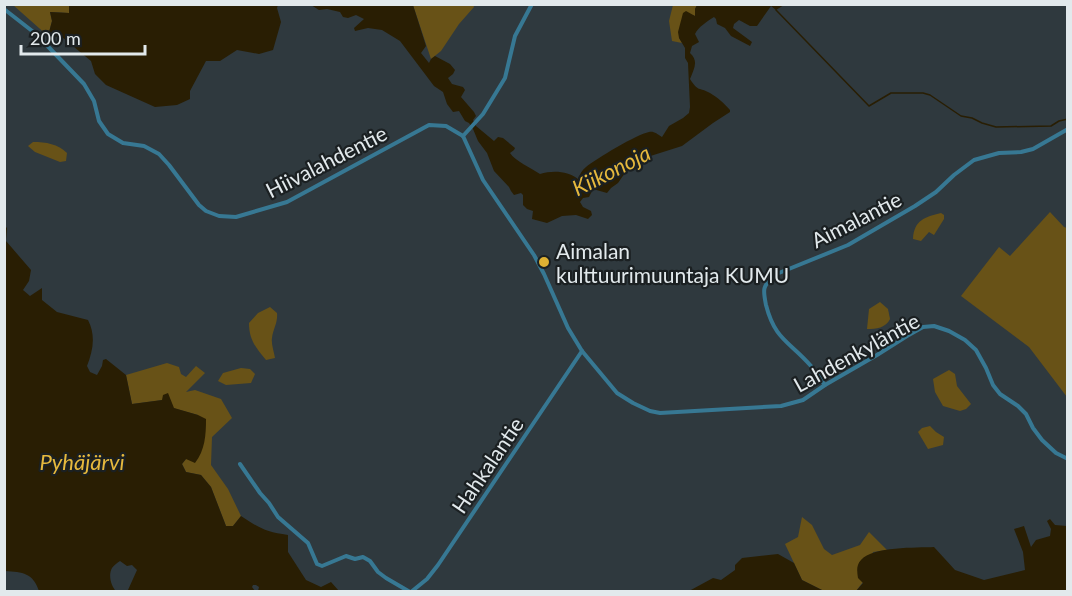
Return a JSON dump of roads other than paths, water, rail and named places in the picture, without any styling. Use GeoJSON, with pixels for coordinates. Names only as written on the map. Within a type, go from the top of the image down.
{"type":"FeatureCollection","features":[{"type":"Feature","properties":{"kind":"street"},"geometry":{"type":"LineString","coordinates":[[462,136],[497,93],[505,78],[515,36],[532,4]]}},
{"type":"Feature","properties":{"kind":"street","name":"Hiivalahdentie"},"geometry":{"type":"LineString","coordinates":[[4,9],[36,34],[84,84],[94,101],[99,121],[108,134],[123,142],[144,146],[159,154],[199,205],[206,211],[219,216],[236,217],[287,202],[429,124],[446,126],[462,136]]}},
{"type":"Feature","properties":{"kind":"street","name":"Aimalantie"},"geometry":{"type":"LineString","coordinates":[[825,385],[810,365],[780,337],[770,321],[763,292],[765,284],[774,276],[848,245],[915,206],[936,192],[974,160],[999,153],[1033,149],[1068,129]]}},
{"type":"Feature","properties":{"kind":"street","name":"Lahdenkyläntie"},"geometry":{"type":"LineString","coordinates":[[462,136],[483,180],[534,255],[568,328],[582,351],[617,393],[633,404],[660,413],[781,406],[803,400],[923,327],[934,327],[949,331],[965,340],[976,350],[993,385],[1000,394],[1026,414],[1042,440],[1056,453],[1068,459]]}},
{"type":"Feature","properties":{"kind":"street","name":"Hahkalantie"},"geometry":{"type":"LineString","coordinates":[[240,464],[278,517],[308,543],[317,564],[322,566],[346,556],[356,559],[363,557],[386,578],[411,591],[427,579],[438,565],[582,351]]}},
{"type":"Feature","properties":{"kind":"water"},"geometry":{"type":"Polygon","coordinates":[[[69,5],[278,5],[281,22],[273,50],[259,54],[237,50],[220,61],[206,61],[190,91],[190,99],[177,105],[155,107],[106,85],[95,74],[91,61],[62,37],[48,36],[52,21],[50,12],[69,13],[69,5]]]}},
{"type":"Feature","properties":{"kind":"water","name":"Kiikonoja"},"geometry":{"type":"Polygon","coordinates":[[[311,5],[413,5],[426,46],[421,53],[429,63],[435,56],[450,64],[455,70],[448,78],[452,84],[463,87],[465,90],[461,97],[474,112],[476,116],[473,120],[476,126],[494,141],[498,137],[503,138],[515,148],[510,153],[512,156],[540,174],[560,172],[578,179],[585,168],[607,153],[649,132],[662,137],[669,126],[689,113],[688,63],[678,32],[683,13],[686,11],[695,16],[697,5],[784,5],[776,10],[771,6],[757,26],[750,26],[739,20],[734,24],[733,28],[752,42],[750,46],[731,36],[725,28],[717,24],[714,17],[695,34],[699,42],[692,46],[690,53],[695,62],[690,79],[697,88],[721,101],[730,112],[682,146],[641,159],[634,167],[627,170],[607,193],[593,189],[589,197],[583,198],[580,202],[583,207],[591,211],[592,215],[588,219],[576,215],[562,216],[547,223],[532,219],[533,211],[523,205],[523,195],[521,193],[514,195],[494,171],[487,153],[469,123],[459,111],[453,112],[443,92],[434,86],[400,41],[382,30],[368,28],[355,31],[354,28],[364,19],[356,15],[343,17],[340,12],[319,10],[311,5]]]}},
{"type":"Feature","properties":{"kind":"water","name":"Pyhäjärvi"},"geometry":{"type":"Polygon","coordinates":[[[4,225],[7,228],[6,241],[31,270],[29,281],[23,290],[30,296],[42,288],[42,300],[57,312],[88,320],[93,337],[87,366],[90,372],[97,375],[103,360],[106,359],[126,375],[132,404],[162,400],[163,395],[168,393],[174,408],[206,419],[201,453],[195,463],[186,459],[182,464],[186,472],[201,475],[211,487],[226,526],[233,526],[241,516],[263,529],[288,535],[288,552],[306,580],[321,587],[331,582],[339,591],[258,591],[259,587],[253,585],[255,591],[124,591],[128,590],[137,570],[132,565],[127,566],[120,561],[113,567],[110,574],[111,583],[116,591],[39,591],[30,577],[17,572],[5,571],[4,225]]]}},
{"type":"Feature","properties":{"kind":"water"},"geometry":{"type":"Polygon","coordinates":[[[1050,519],[1055,525],[1067,526],[1067,591],[856,591],[863,583],[857,573],[859,562],[867,555],[885,550],[934,547],[955,570],[984,580],[1025,570],[1023,552],[1014,529],[1024,526],[1031,547],[1036,540],[1050,536],[1051,529],[1047,521],[1050,519]]]}},
{"type":"Feature","properties":{"kind":"water"},"geometry":{"type":"Polygon","coordinates":[[[778,554],[794,563],[802,580],[824,591],[689,591],[713,578],[721,580],[735,570],[735,565],[742,558],[778,554]]]}},
{"type":"Feature","properties":{"kind":"waterway"},"geometry":{"type":"LineString","coordinates":[[776,10],[869,106],[891,93],[923,93],[930,95],[961,116],[996,127],[1051,126],[1068,119]]}},
{"type":"Feature","properties":{"kind":"place","name":"Aimalan kulttuurimuuntaja KUMU"},"geometry":{"type":"Point","coordinates":[544,262]}}]}
